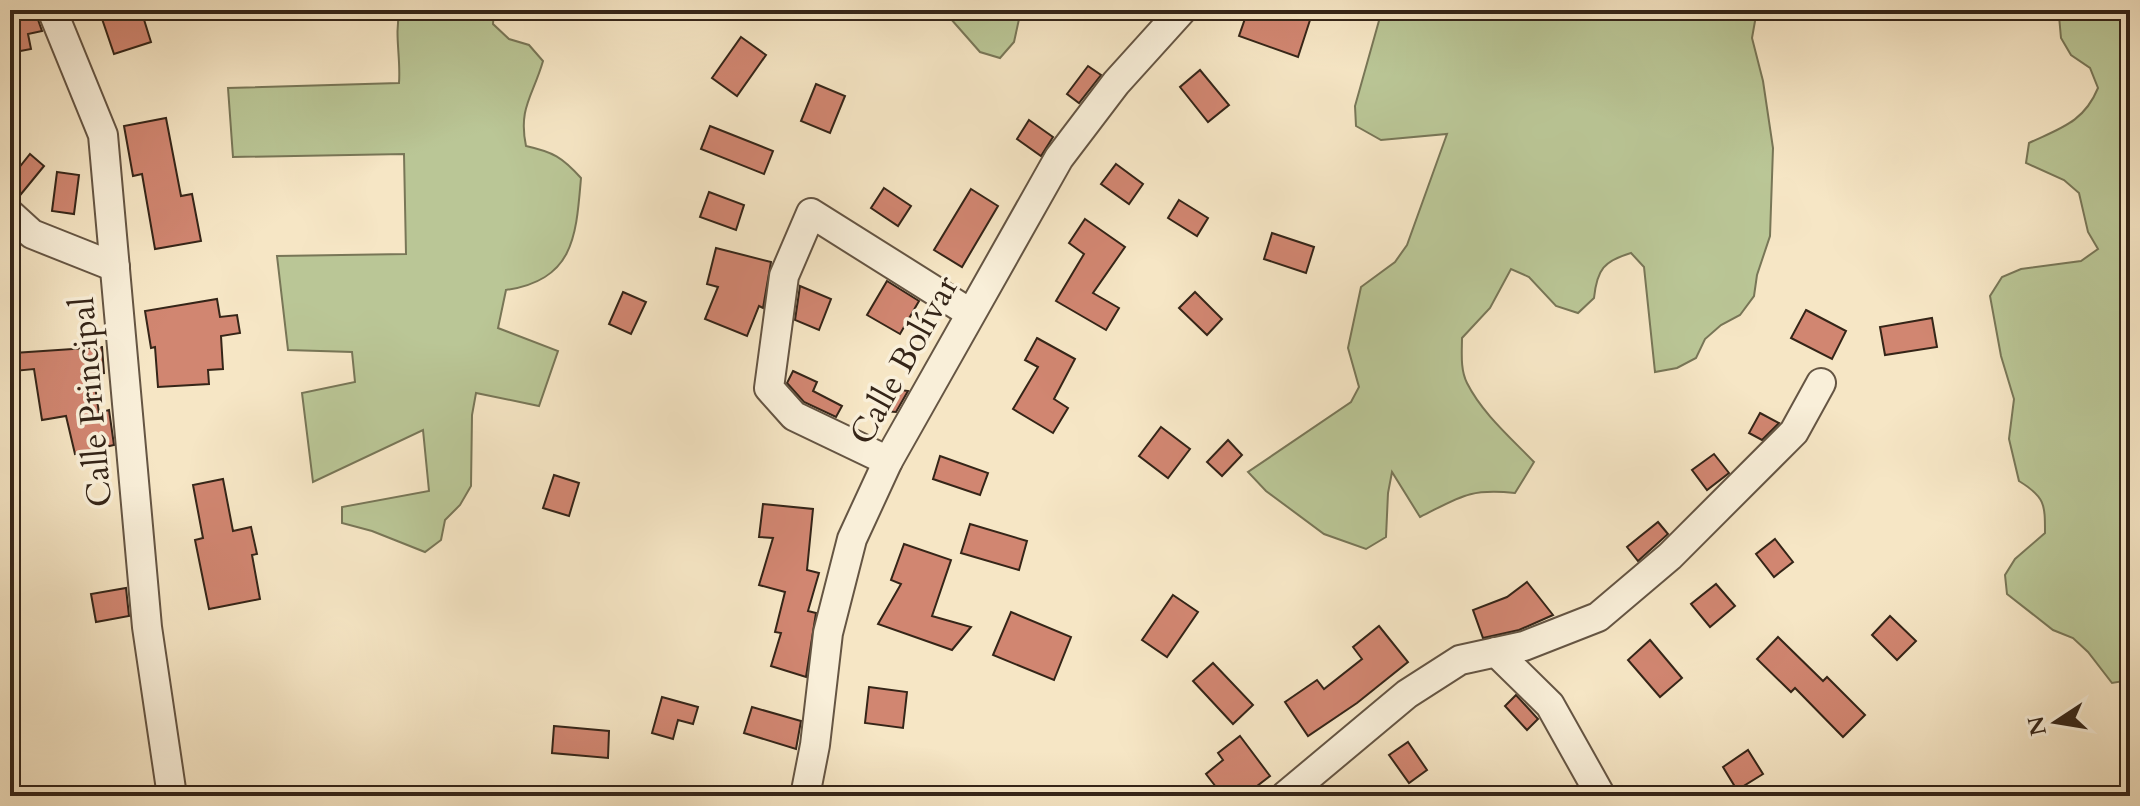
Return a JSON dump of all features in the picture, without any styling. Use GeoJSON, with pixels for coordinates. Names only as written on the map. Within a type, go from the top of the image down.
{"type":"FeatureCollection","features":[{"type":"Feature","properties":{"kind":"street","name":"Calle Principal"},"geometry":{"type":"LineString","coordinates":[[52,10],[103,135],[147,627],[172,796]]}},
{"type":"Feature","properties":{"kind":"street","name":"Calle Bolívar"},"geometry":{"type":"LineString","coordinates":[[805,796],[815,745],[828,633],[852,539],[888,461],[1059,158],[1116,83],[1182,10]]}},
{"type":"Feature","properties":{"kind":"street"},"geometry":{"type":"LineString","coordinates":[[888,461],[794,416],[769,388],[784,276],[811,213],[970,313]]}},
{"type":"Feature","properties":{"kind":"street"},"geometry":{"type":"LineString","coordinates":[[10,214],[32,234],[115,267]]}},
{"type":"Feature","properties":{"kind":"street"},"geometry":{"type":"LineString","coordinates":[[1285,796],[1407,694],[1460,660],[1524,646],[1598,617],[1670,556],[1794,432],[1821,383]]}},
{"type":"Feature","properties":{"kind":"street"},"geometry":{"type":"LineString","coordinates":[[1496,652],[1550,705],[1601,796]]}},
{"type":"Feature","properties":{"kind":"green space"},"geometry":{"type":"Polygon","coordinates":[[[400,10],[494,10],[493,24],[509,39],[529,45],[543,61],[525,112],[526,146],[556,156],[581,178],[577,219],[567,252],[546,277],[506,290],[498,328],[558,351],[539,406],[476,393],[472,415],[471,486],[460,505],[445,520],[441,540],[425,552],[342,523],[342,507],[429,491],[423,430],[313,482],[302,393],[355,382],[352,352],[288,350],[277,256],[406,254],[404,154],[233,157],[228,88],[399,83],[400,10]]]}},
{"type":"Feature","properties":{"kind":"green space"},"geometry":{"type":"Polygon","coordinates":[[[943,10],[1021,10],[1014,42],[1000,58],[980,52],[943,10]]]}},
{"type":"Feature","properties":{"kind":"green space"},"geometry":{"type":"Polygon","coordinates":[[[1382,10],[1528,10],[1538,14],[1545,10],[1757,10],[1752,38],[1763,81],[1773,148],[1770,236],[1757,275],[1754,296],[1740,315],[1721,325],[1705,339],[1696,358],[1677,368],[1655,372],[1644,267],[1631,253],[1608,263],[1597,280],[1594,298],[1578,313],[1556,306],[1529,277],[1511,269],[1490,308],[1462,338],[1462,366],[1467,383],[1481,405],[1534,462],[1515,493],[1475,493],[1420,517],[1392,472],[1386,537],[1366,549],[1324,534],[1266,491],[1248,472],[1351,402],[1359,387],[1348,348],[1361,287],[1395,262],[1407,245],[1447,134],[1381,140],[1356,126],[1355,106],[1382,10]]]}},
{"type":"Feature","properties":{"kind":"green space"},"geometry":{"type":"Polygon","coordinates":[[[2049,10],[2130,10],[2130,680],[2112,683],[2073,638],[2053,630],[2007,594],[2005,575],[2015,559],[2045,533],[2045,515],[2039,497],[2019,481],[2009,439],[2014,399],[2001,356],[1990,296],[2002,277],[2021,269],[2081,261],[2098,249],[2088,232],[2079,193],[2064,180],[2026,163],[2029,143],[2070,123],[2086,109],[2098,88],[2090,68],[2071,55],[2061,38],[2059,16],[2049,10]]]}},
{"type":"Feature","properties":{"kind":"building"},"geometry":{"type":"Polygon","coordinates":[[[99,10],[141,10],[151,42],[114,54],[99,10]]]}},
{"type":"Feature","properties":{"kind":"building"},"geometry":{"type":"Polygon","coordinates":[[[1248,10],[1290,10],[1311,17],[1298,57],[1239,36],[1248,10]]]}},
{"type":"Feature","properties":{"kind":"building"},"geometry":{"type":"Polygon","coordinates":[[[36,14],[42,31],[28,34],[31,49],[10,53],[10,33],[17,32],[15,18],[36,14]]]}},
{"type":"Feature","properties":{"kind":"building"},"geometry":{"type":"Polygon","coordinates":[[[741,37],[766,55],[737,96],[712,78],[741,37]]]}},
{"type":"Feature","properties":{"kind":"building"},"geometry":{"type":"Polygon","coordinates":[[[1088,66],[1101,75],[1079,103],[1067,94],[1088,66]]]}},
{"type":"Feature","properties":{"kind":"building"},"geometry":{"type":"Polygon","coordinates":[[[1200,70],[1229,105],[1208,122],[1180,87],[1200,70]]]}},
{"type":"Feature","properties":{"kind":"building"},"geometry":{"type":"Polygon","coordinates":[[[816,84],[845,96],[830,133],[801,121],[816,84]]]}},
{"type":"Feature","properties":{"kind":"building"},"geometry":{"type":"Polygon","coordinates":[[[166,118],[181,196],[192,194],[201,241],[155,249],[142,174],[133,176],[124,126],[166,118]]]}},
{"type":"Feature","properties":{"kind":"building"},"geometry":{"type":"Polygon","coordinates":[[[1029,120],[1053,137],[1041,156],[1017,139],[1029,120]]]}},
{"type":"Feature","properties":{"kind":"building"},"geometry":{"type":"Polygon","coordinates":[[[710,126],[773,151],[764,174],[701,149],[710,126]]]}},
{"type":"Feature","properties":{"kind":"building"},"geometry":{"type":"Polygon","coordinates":[[[30,154],[44,166],[17,199],[10,197],[10,179],[30,154]]]}},
{"type":"Feature","properties":{"kind":"building"},"geometry":{"type":"Polygon","coordinates":[[[1116,164],[1143,184],[1129,204],[1101,184],[1116,164]]]}},
{"type":"Feature","properties":{"kind":"building"},"geometry":{"type":"Polygon","coordinates":[[[57,172],[79,175],[74,214],[52,211],[57,172]]]}},
{"type":"Feature","properties":{"kind":"building"},"geometry":{"type":"Polygon","coordinates":[[[884,188],[911,206],[898,226],[871,208],[884,188]]]}},
{"type":"Feature","properties":{"kind":"building"},"geometry":{"type":"Polygon","coordinates":[[[971,189],[998,206],[962,267],[934,250],[971,189]]]}},
{"type":"Feature","properties":{"kind":"building"},"geometry":{"type":"Polygon","coordinates":[[[709,192],[744,205],[736,230],[700,217],[709,192]]]}},
{"type":"Feature","properties":{"kind":"building"},"geometry":{"type":"Polygon","coordinates":[[[1179,200],[1208,218],[1197,236],[1168,218],[1179,200]]]}},
{"type":"Feature","properties":{"kind":"building"},"geometry":{"type":"Polygon","coordinates":[[[1085,219],[1125,247],[1093,293],[1119,308],[1106,330],[1056,301],[1084,254],[1069,243],[1085,219]]]}},
{"type":"Feature","properties":{"kind":"building"},"geometry":{"type":"Polygon","coordinates":[[[1272,233],[1314,247],[1306,273],[1264,259],[1272,233]]]}},
{"type":"Feature","properties":{"kind":"building"},"geometry":{"type":"Polygon","coordinates":[[[716,248],[771,262],[763,308],[759,306],[747,336],[705,319],[718,287],[707,284],[716,248]]]}},
{"type":"Feature","properties":{"kind":"building"},"geometry":{"type":"Polygon","coordinates":[[[887,281],[919,301],[900,334],[867,315],[887,281]]]}},
{"type":"Feature","properties":{"kind":"building"},"geometry":{"type":"Polygon","coordinates":[[[800,286],[831,299],[819,330],[795,320],[800,286]]]}},
{"type":"Feature","properties":{"kind":"building"},"geometry":{"type":"Polygon","coordinates":[[[623,292],[646,302],[631,334],[609,324],[623,292]]]}},
{"type":"Feature","properties":{"kind":"building"},"geometry":{"type":"Polygon","coordinates":[[[1195,292],[1222,319],[1207,335],[1179,308],[1195,292]]]}},
{"type":"Feature","properties":{"kind":"building"},"geometry":{"type":"Polygon","coordinates":[[[217,299],[220,317],[237,315],[240,333],[221,336],[223,369],[208,370],[209,384],[158,387],[155,347],[151,348],[145,311],[217,299]]]}},
{"type":"Feature","properties":{"kind":"building"},"geometry":{"type":"Polygon","coordinates":[[[1806,310],[1846,331],[1832,359],[1791,338],[1806,310]]]}},
{"type":"Feature","properties":{"kind":"building"},"geometry":{"type":"Polygon","coordinates":[[[1932,318],[1937,347],[1885,355],[1880,327],[1932,318]]]}},
{"type":"Feature","properties":{"kind":"building"},"geometry":{"type":"Polygon","coordinates":[[[1037,338],[1075,359],[1054,399],[1068,408],[1053,433],[1013,409],[1038,367],[1025,360],[1037,338]]]}},
{"type":"Feature","properties":{"kind":"building"},"geometry":{"type":"Polygon","coordinates":[[[102,347],[104,373],[93,374],[99,413],[109,410],[114,445],[75,454],[66,416],[42,420],[34,369],[14,371],[14,353],[102,347]]]}},
{"type":"Feature","properties":{"kind":"building"},"geometry":{"type":"Polygon","coordinates":[[[793,371],[817,382],[813,391],[842,406],[836,417],[804,402],[787,383],[793,371]]]}},
{"type":"Feature","properties":{"kind":"building"},"geometry":{"type":"Polygon","coordinates":[[[886,388],[908,391],[896,412],[883,411],[886,388]]]}},
{"type":"Feature","properties":{"kind":"building"},"geometry":{"type":"Polygon","coordinates":[[[1760,413],[1779,423],[1762,440],[1749,433],[1760,413]]]}},
{"type":"Feature","properties":{"kind":"building"},"geometry":{"type":"Polygon","coordinates":[[[1161,427],[1190,449],[1168,478],[1139,456],[1161,427]]]}},
{"type":"Feature","properties":{"kind":"building"},"geometry":{"type":"Polygon","coordinates":[[[1228,440],[1242,455],[1222,476],[1207,462],[1228,440]]]}},
{"type":"Feature","properties":{"kind":"building"},"geometry":{"type":"Polygon","coordinates":[[[1714,454],[1729,473],[1707,490],[1692,470],[1714,454]]]}},
{"type":"Feature","properties":{"kind":"building"},"geometry":{"type":"Polygon","coordinates":[[[940,456],[988,473],[980,495],[933,479],[940,456]]]}},
{"type":"Feature","properties":{"kind":"building"},"geometry":{"type":"Polygon","coordinates":[[[554,475],[579,483],[569,516],[543,508],[554,475]]]}},
{"type":"Feature","properties":{"kind":"building"},"geometry":{"type":"Polygon","coordinates":[[[223,479],[233,531],[251,527],[257,554],[252,555],[260,599],[209,609],[195,540],[203,538],[193,485],[223,479]]]}},
{"type":"Feature","properties":{"kind":"building"},"geometry":{"type":"Polygon","coordinates":[[[763,504],[813,509],[807,570],[819,573],[808,611],[816,613],[806,677],[771,666],[781,633],[775,632],[785,592],[759,585],[773,538],[759,537],[763,504]]]}},
{"type":"Feature","properties":{"kind":"building"},"geometry":{"type":"Polygon","coordinates":[[[1658,522],[1668,534],[1638,561],[1627,547],[1658,522]]]}},
{"type":"Feature","properties":{"kind":"building"},"geometry":{"type":"Polygon","coordinates":[[[970,524],[1027,541],[1019,570],[961,553],[970,524]]]}},
{"type":"Feature","properties":{"kind":"building"},"geometry":{"type":"Polygon","coordinates":[[[1775,539],[1793,562],[1774,577],[1756,554],[1775,539]]]}},
{"type":"Feature","properties":{"kind":"building"},"geometry":{"type":"Polygon","coordinates":[[[904,544],[951,560],[932,616],[971,627],[952,650],[878,624],[901,584],[891,580],[904,544]]]}},
{"type":"Feature","properties":{"kind":"building"},"geometry":{"type":"Polygon","coordinates":[[[1527,582],[1553,615],[1519,630],[1483,638],[1473,610],[1507,597],[1527,582]]]}},
{"type":"Feature","properties":{"kind":"building"},"geometry":{"type":"Polygon","coordinates":[[[1716,584],[1735,606],[1710,627],[1691,604],[1716,584]]]}},
{"type":"Feature","properties":{"kind":"building"},"geometry":{"type":"Polygon","coordinates":[[[126,588],[129,616],[96,622],[91,594],[126,588]]]}},
{"type":"Feature","properties":{"kind":"building"},"geometry":{"type":"Polygon","coordinates":[[[1173,595],[1198,612],[1167,657],[1142,640],[1173,595]]]}},
{"type":"Feature","properties":{"kind":"building"},"geometry":{"type":"Polygon","coordinates":[[[1011,612],[1071,637],[1054,680],[993,655],[1011,612]]]}},
{"type":"Feature","properties":{"kind":"building"},"geometry":{"type":"Polygon","coordinates":[[[1890,616],[1916,641],[1897,660],[1872,635],[1890,616]]]}},
{"type":"Feature","properties":{"kind":"building"},"geometry":{"type":"Polygon","coordinates":[[[1379,626],[1408,662],[1357,703],[1308,736],[1285,702],[1317,680],[1324,689],[1362,659],[1353,647],[1379,626]]]}},
{"type":"Feature","properties":{"kind":"building"},"geometry":{"type":"Polygon","coordinates":[[[1778,637],[1823,681],[1827,677],[1865,715],[1843,737],[1795,688],[1791,692],[1757,659],[1778,637]]]}},
{"type":"Feature","properties":{"kind":"building"},"geometry":{"type":"Polygon","coordinates":[[[1650,640],[1682,678],[1660,697],[1628,660],[1650,640]]]}},
{"type":"Feature","properties":{"kind":"building"},"geometry":{"type":"Polygon","coordinates":[[[1213,663],[1253,705],[1233,724],[1193,681],[1213,663]]]}},
{"type":"Feature","properties":{"kind":"building"},"geometry":{"type":"Polygon","coordinates":[[[869,687],[907,692],[903,728],[865,723],[869,687]]]}},
{"type":"Feature","properties":{"kind":"building"},"geometry":{"type":"Polygon","coordinates":[[[1516,695],[1538,719],[1527,730],[1505,706],[1516,695]]]}},
{"type":"Feature","properties":{"kind":"building"},"geometry":{"type":"Polygon","coordinates":[[[662,697],[698,707],[693,724],[678,720],[673,739],[652,733],[662,697]]]}},
{"type":"Feature","properties":{"kind":"building"},"geometry":{"type":"Polygon","coordinates":[[[752,707],[801,721],[796,749],[744,733],[752,707]]]}},
{"type":"Feature","properties":{"kind":"building"},"geometry":{"type":"Polygon","coordinates":[[[554,726],[609,731],[608,758],[552,753],[554,726]]]}},
{"type":"Feature","properties":{"kind":"building"},"geometry":{"type":"Polygon","coordinates":[[[1240,736],[1270,776],[1244,796],[1223,796],[1206,774],[1223,760],[1218,753],[1240,736]]]}},
{"type":"Feature","properties":{"kind":"building"},"geometry":{"type":"Polygon","coordinates":[[[1408,742],[1427,770],[1409,783],[1389,755],[1408,742]]]}},
{"type":"Feature","properties":{"kind":"building"},"geometry":{"type":"Polygon","coordinates":[[[1748,750],[1763,774],[1737,790],[1723,767],[1748,750]]]}}]}
